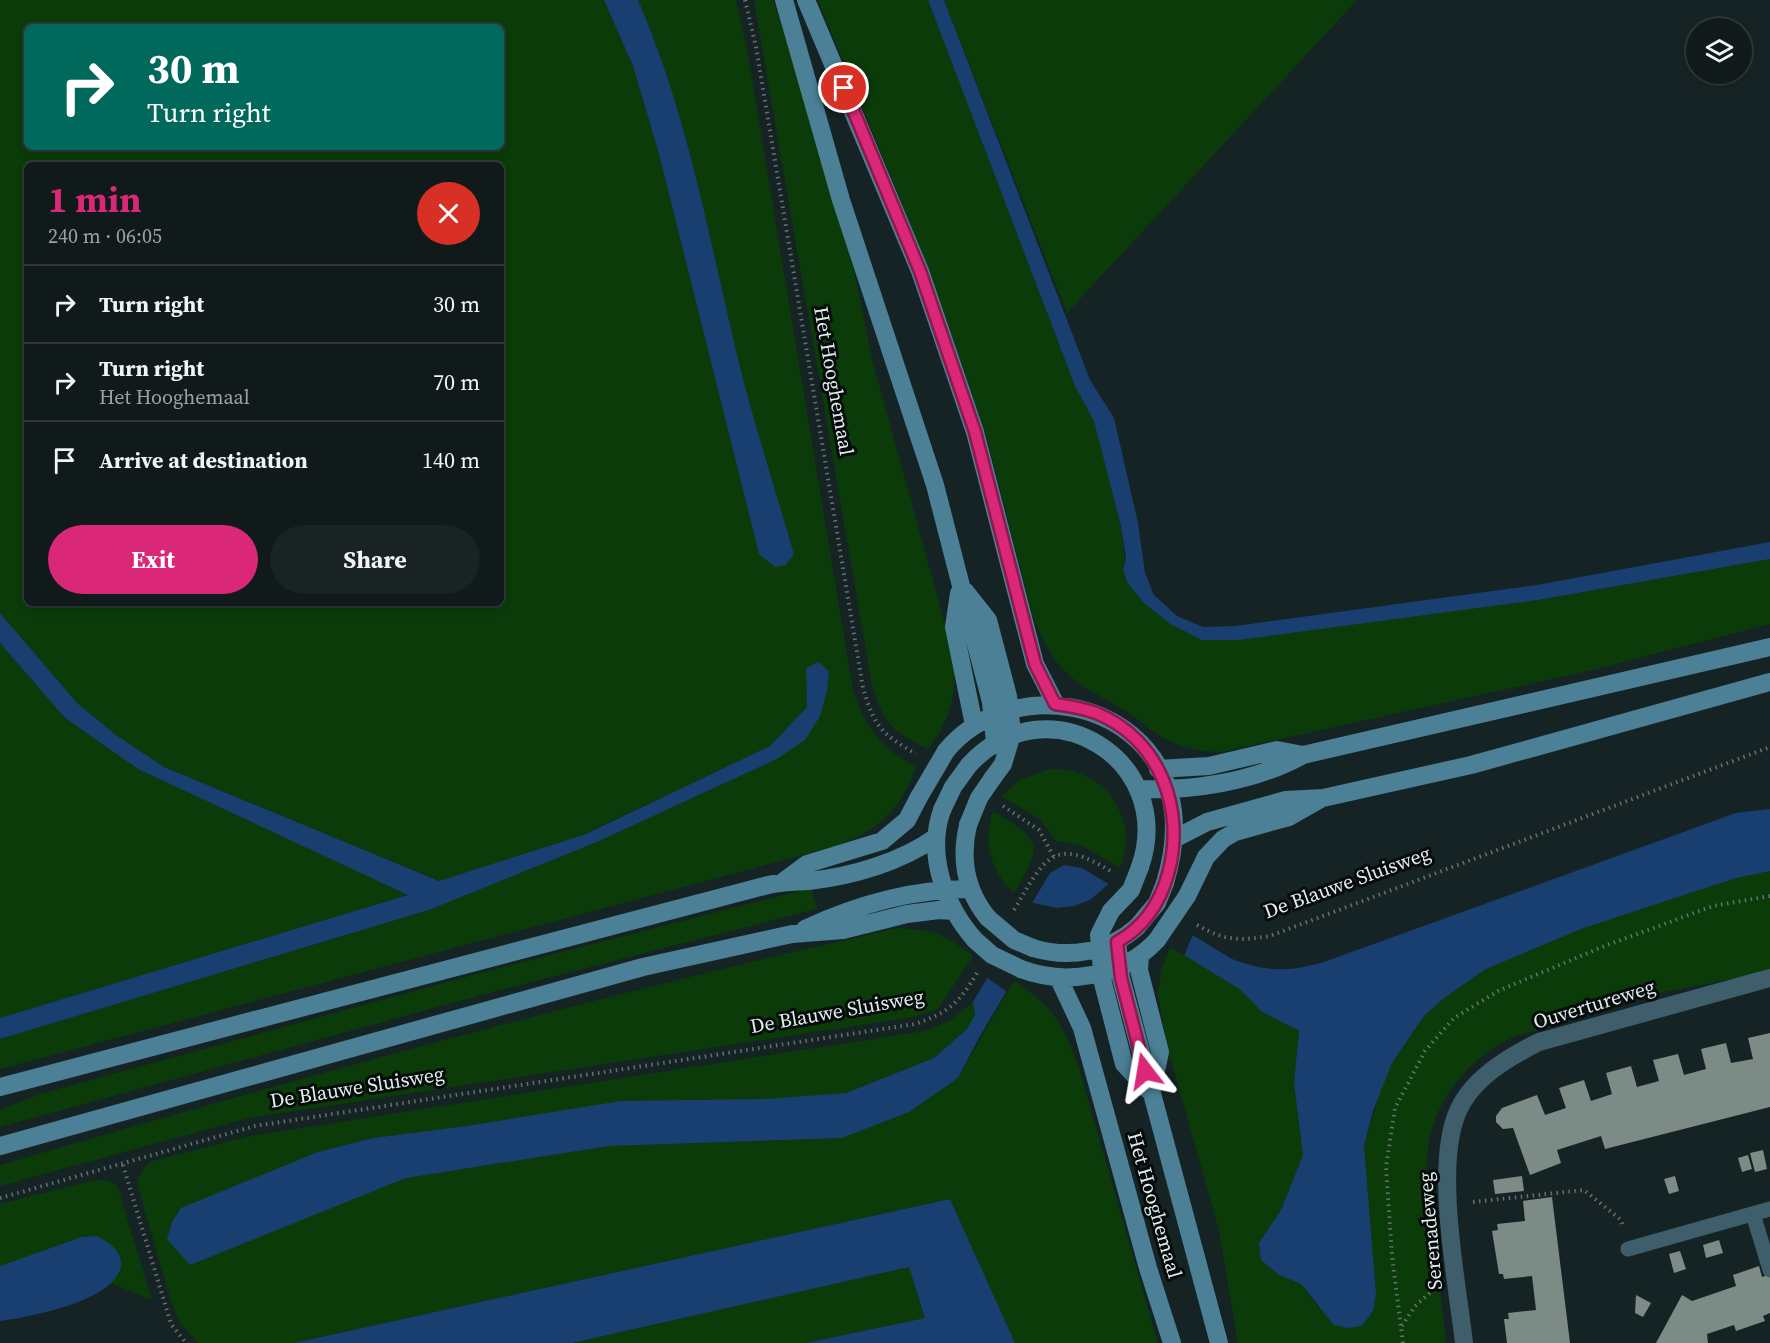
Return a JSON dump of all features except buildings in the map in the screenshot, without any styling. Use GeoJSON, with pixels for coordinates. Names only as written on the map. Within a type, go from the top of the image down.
{"type":"FeatureCollection","features":[{"type":"Feature","properties":{"kind":"main road"},"geometry":{"type":"LineString","coordinates":[[784,0],[852,234],[935,485],[960,585],[954,627],[974,725]]}},
{"type":"Feature","properties":{"kind":"main road"},"geometry":{"type":"LineString","coordinates":[[806,0],[920,271],[975,432],[1035,664],[1055,704]]}},
{"type":"Feature","properties":{"kind":"main road"},"geometry":{"type":"LineString","coordinates":[[784,881],[807,864],[882,841],[907,820],[946,751],[974,725],[1002,713],[1055,704],[1095,712],[1119,726],[1146,752],[1158,769],[1168,790],[1174,823],[1174,839],[1165,883],[1157,903],[1137,927],[1117,942],[1099,948],[1060,954],[1033,948],[1014,940],[988,918],[970,889],[964,853],[968,825],[979,798],[1003,764],[1012,734],[1002,713],[988,620],[960,585]]}},
{"type":"Feature","properties":{"kind":"main road"},"geometry":{"type":"LineString","coordinates":[[1137,789],[1168,790],[1215,784],[1279,768],[1303,755],[1770,647]]}},
{"type":"Feature","properties":{"kind":"main road"},"geometry":{"type":"LineString","coordinates":[[1174,839],[1207,822],[1286,800],[1323,798],[1471,765],[1770,682]]}},
{"type":"Feature","properties":{"kind":"main road"},"geometry":{"type":"LineString","coordinates":[[995,742],[1002,713]]}},
{"type":"Feature","properties":{"kind":"main road"},"geometry":{"type":"LineString","coordinates":[[1099,948],[1102,925],[1111,911],[1131,890],[1140,867],[1148,828],[1146,810],[1137,789],[1110,750],[1092,739],[1068,731],[1032,729],[1012,734],[995,742],[969,765],[953,787],[942,810],[936,837],[944,889],[953,911],[975,940],[992,955],[1021,969],[1059,979],[1101,972],[1140,955],[1157,940],[1187,896],[1206,857],[1218,843],[1235,832],[1289,817],[1323,798]]}},
{"type":"Feature","properties":{"kind":"main road"},"geometry":{"type":"LineString","coordinates":[[1158,769],[1209,766],[1277,750],[1303,755]]}},
{"type":"Feature","properties":{"kind":"main road"},"geometry":{"type":"LineString","coordinates":[[0,1087],[784,881],[810,881],[899,859],[936,837]]}},
{"type":"Feature","properties":{"kind":"main road","name":"De Blauwe Sluisweg"},"geometry":{"type":"LineString","coordinates":[[792,934],[838,914],[944,889],[970,889]]}},
{"type":"Feature","properties":{"kind":"main road","name":"De Blauwe Sluisweg"},"geometry":{"type":"LineString","coordinates":[[0,1146],[643,967],[792,934],[843,930],[939,910],[953,911]]}},
{"type":"Feature","properties":{"kind":"main road","name":"Het Hooghemaal"},"geometry":{"type":"LineString","coordinates":[[1117,942],[1119,965],[1151,1094],[1219,1343]]}},
{"type":"Feature","properties":{"kind":"main road","name":"Het Hooghemaal"},"geometry":{"type":"LineString","coordinates":[[1099,948],[1101,972],[1124,1064],[1151,1094]]}},
{"type":"Feature","properties":{"kind":"main road","name":"Het Hooghemaal"},"geometry":{"type":"LineString","coordinates":[[1140,955],[1139,970],[1160,1052],[1151,1094]]}},
{"type":"Feature","properties":{"kind":"main road","name":"Het Hooghemaal"},"geometry":{"type":"LineString","coordinates":[[1059,979],[1082,1028],[1148,1268],[1172,1343]]}},
{"type":"Feature","properties":{"kind":"street","name":"Ouvertureweg"},"geometry":{"type":"LineString","coordinates":[[1456,1115],[1474,1088],[1505,1060],[1539,1042],[1770,978]]}},
{"type":"Feature","properties":{"kind":"street","name":"Serenadeweg"},"geometry":{"type":"LineString","coordinates":[[1456,1115],[1446,1155],[1448,1204],[1464,1343]]}},
{"type":"Feature","properties":{"kind":"lane"},"geometry":{"type":"LineString","coordinates":[[1628,1249],[1770,1209]]}},
{"type":"Feature","properties":{"kind":"lane"},"geometry":{"type":"LineString","coordinates":[[1753,1214],[1770,1270]]}},
{"type":"Feature","properties":{"kind":"path","name":"Het Hooghemaal"},"geometry":{"type":"LineString","coordinates":[[745,0],[756,47],[863,688],[872,717],[884,734],[912,751]]}},
{"type":"Feature","properties":{"kind":"path","name":"De Blauwe Sluisweg"},"geometry":{"type":"LineString","coordinates":[[1188,920],[1220,938],[1237,940],[1270,936],[1770,747]]}},
{"type":"Feature","properties":{"kind":"path"},"geometry":{"type":"LineString","coordinates":[[1012,913],[1041,868],[1059,854],[1068,852],[1085,856],[1119,876]]}},
{"type":"Feature","properties":{"kind":"path","name":"De Blauwe Sluisweg"},"geometry":{"type":"LineString","coordinates":[[0,1198],[255,1126],[915,1024],[940,1016],[955,1005],[978,970]]}},
{"type":"Feature","properties":{"kind":"path"},"geometry":{"type":"LineString","coordinates":[[123,1165],[171,1324],[186,1343]]}},
{"type":"Feature","properties":{"kind":"path"},"geometry":{"type":"LineString","coordinates":[[1448,1204],[1584,1190],[1621,1220],[1628,1249]]}},
{"type":"Feature","properties":{"kind":"path"},"geometry":{"type":"LineString","coordinates":[[1401,1327],[1415,1306],[1432,1291],[1457,1284]]}},
{"type":"Feature","properties":{"kind":"green space"},"geometry":{"type":"Polygon","coordinates":[[[0,0],[604,0],[633,66],[659,154],[759,554],[786,565],[794,554],[740,367],[685,135],[656,44],[638,0],[736,0],[747,49],[853,691],[869,727],[876,736],[893,752],[916,767],[903,795],[886,817],[865,833],[837,846],[0,1069],[0,1039],[429,910],[597,842],[777,759],[820,716],[806,668],[807,707],[770,746],[585,834],[440,881],[164,767],[116,735],[77,703],[0,613],[0,0]]]}},
{"type":"Feature","properties":{"kind":"green space"},"geometry":{"type":"Polygon","coordinates":[[[754,0],[773,0],[786,38],[854,269],[873,363],[954,657],[951,706],[942,727],[928,749],[906,737],[891,725],[880,709],[872,685],[754,0]]]}},
{"type":"Feature","properties":{"kind":"green space"},"geometry":{"type":"Polygon","coordinates":[[[818,0],[928,0],[1075,386],[1093,419],[1109,471],[1119,518],[1123,539],[1123,569],[1202,640],[1538,600],[1770,559],[1770,624],[1588,671],[1221,752],[1193,749],[1176,744],[1080,684],[1059,665],[1050,652],[1032,613],[986,434],[928,267],[818,0]]]}},
{"type":"Feature","properties":{"kind":"green space"},"geometry":{"type":"Polygon","coordinates":[[[944,0],[1357,0],[1067,313],[944,0]]]}},
{"type":"Feature","properties":{"kind":"green space"},"geometry":{"type":"Polygon","coordinates":[[[0,643],[65,718],[138,769],[409,895],[0,1018],[0,643]]]}},
{"type":"Feature","properties":{"kind":"green space"},"geometry":{"type":"Polygon","coordinates":[[[1050,769],[1070,771],[1087,777],[1102,786],[1113,799],[1121,814],[1125,831],[1125,849],[1120,868],[1083,846],[1056,841],[1041,820],[1001,796],[1021,779],[1050,769]]]}},
{"type":"Feature","properties":{"kind":"green space"},"geometry":{"type":"Polygon","coordinates":[[[993,811],[1021,829],[1033,844],[1030,863],[1014,893],[999,875],[991,855],[989,834],[993,811]]]}},
{"type":"Feature","properties":{"kind":"green space"},"geometry":{"type":"Polygon","coordinates":[[[1770,871],[1770,972],[1664,992],[1513,1037],[1477,1061],[1461,1076],[1449,1093],[1438,1112],[1427,1153],[1430,1205],[1446,1343],[1238,1343],[1219,1230],[1167,1046],[1158,995],[1161,970],[1170,947],[1242,990],[1280,1021],[1299,1031],[1294,1083],[1303,1155],[1281,1210],[1259,1243],[1261,1260],[1279,1275],[1301,1284],[1319,1309],[1367,1193],[1364,1146],[1382,1085],[1392,1063],[1424,1016],[1444,998],[1486,969],[1581,929],[1736,878],[1770,871]]]}},
{"type":"Feature","properties":{"kind":"green space"},"geometry":{"type":"Polygon","coordinates":[[[811,888],[817,909],[485,994],[0,1127],[0,1110],[40,1094],[484,972],[811,888]]]}},
{"type":"Feature","properties":{"kind":"green space"},"geometry":{"type":"Polygon","coordinates":[[[898,928],[938,934],[973,956],[938,1009],[914,1017],[249,1118],[0,1186],[0,1165],[448,1039],[672,981],[898,928]]]}},
{"type":"Feature","properties":{"kind":"green space"},"geometry":{"type":"Polygon","coordinates":[[[1014,980],[1056,1017],[1073,1051],[1158,1343],[1015,1343],[950,1199],[294,1343],[198,1343],[180,1323],[170,1298],[137,1183],[138,1177],[149,1162],[250,1136],[925,1031],[951,1020],[973,1002],[975,1015],[966,1030],[934,1058],[846,1093],[467,1126],[373,1138],[318,1152],[172,1222],[167,1239],[320,1212],[406,1178],[608,1146],[842,1138],[958,1078],[1014,980]]]}},
{"type":"Feature","properties":{"kind":"green space"},"geometry":{"type":"Polygon","coordinates":[[[104,1180],[115,1184],[118,1188],[152,1300],[110,1283],[120,1273],[18,1261],[0,1266],[0,1204],[91,1181],[104,1180]]]}},
{"type":"Feature","properties":{"kind":"green space"},"geometry":{"type":"Polygon","coordinates":[[[909,1267],[925,1318],[806,1343],[572,1343],[909,1267]]]}},
{"type":"Feature","properties":{"kind":"water"},"geometry":{"type":"Polygon","coordinates":[[[604,0],[638,0],[671,89],[697,181],[746,391],[794,554],[786,565],[775,567],[759,554],[659,154],[633,66],[604,0]]]}},
{"type":"Feature","properties":{"kind":"water"},"geometry":{"type":"Polygon","coordinates":[[[928,0],[944,0],[1090,380],[1114,418],[1138,523],[1145,573],[1154,595],[1177,616],[1203,627],[1235,626],[1537,585],[1770,542],[1770,559],[1538,600],[1238,640],[1202,640],[1169,623],[1143,602],[1127,582],[1123,569],[1126,558],[1121,526],[1094,421],[1075,386],[928,0]]]}},
{"type":"Feature","properties":{"kind":"water"},"geometry":{"type":"Polygon","coordinates":[[[0,613],[77,703],[116,735],[164,767],[439,881],[586,834],[770,746],[807,707],[806,668],[819,662],[829,672],[827,691],[820,716],[805,740],[777,759],[597,842],[429,910],[0,1039],[0,1018],[408,895],[138,769],[65,718],[0,643],[0,613]]]}},
{"type":"Feature","properties":{"kind":"water"},"geometry":{"type":"Polygon","coordinates":[[[1770,809],[1770,871],[1736,878],[1581,929],[1486,969],[1444,998],[1424,1016],[1392,1063],[1373,1111],[1364,1146],[1376,1294],[1373,1311],[1362,1326],[1348,1328],[1334,1325],[1301,1284],[1279,1275],[1261,1260],[1259,1243],[1281,1210],[1303,1155],[1294,1083],[1299,1031],[1261,1011],[1241,990],[1092,899],[1074,906],[1056,908],[980,1036],[958,1078],[909,1112],[842,1138],[609,1146],[406,1178],[190,1265],[167,1239],[172,1222],[181,1208],[318,1152],[373,1138],[467,1126],[621,1101],[766,1099],[846,1093],[934,1058],[966,1030],[975,1015],[973,1002],[1050,873],[1064,865],[1082,868],[1232,959],[1267,968],[1289,969],[1324,962],[1736,813],[1770,809]]]}},
{"type":"Feature","properties":{"kind":"water"},"geometry":{"type":"Polygon","coordinates":[[[950,1199],[1015,1343],[806,1343],[925,1318],[909,1267],[572,1343],[294,1343],[950,1199]]]}},
{"type":"Feature","properties":{"kind":"water"},"geometry":{"type":"Polygon","coordinates":[[[96,1236],[113,1247],[119,1255],[121,1265],[116,1278],[89,1297],[70,1305],[31,1316],[0,1321],[0,1266],[82,1237],[96,1236]]]}},
{"type":"Feature","properties":{"kind":"pier"},"geometry":{"type":"Polygon","coordinates":[[[1111,882],[1194,932],[1184,956],[1091,899],[1111,882]]]}},
{"type":"Feature","properties":{"kind":"pier"},"geometry":{"type":"Polygon","coordinates":[[[1029,902],[1057,908],[1007,992],[985,976],[1029,902]]]}},
{"type":"Feature","properties":{"kind":"route"},"geometry":{"type":"LineString","coordinates":[[844,88],[920,271],[975,432],[1035,664],[1042,680],[1055,704],[1095,712],[1119,726],[1133,738],[1158,769],[1168,790],[1174,823],[1174,839],[1165,883],[1157,903],[1147,917],[1117,942],[1121,978],[1145,1071]]}}]}
